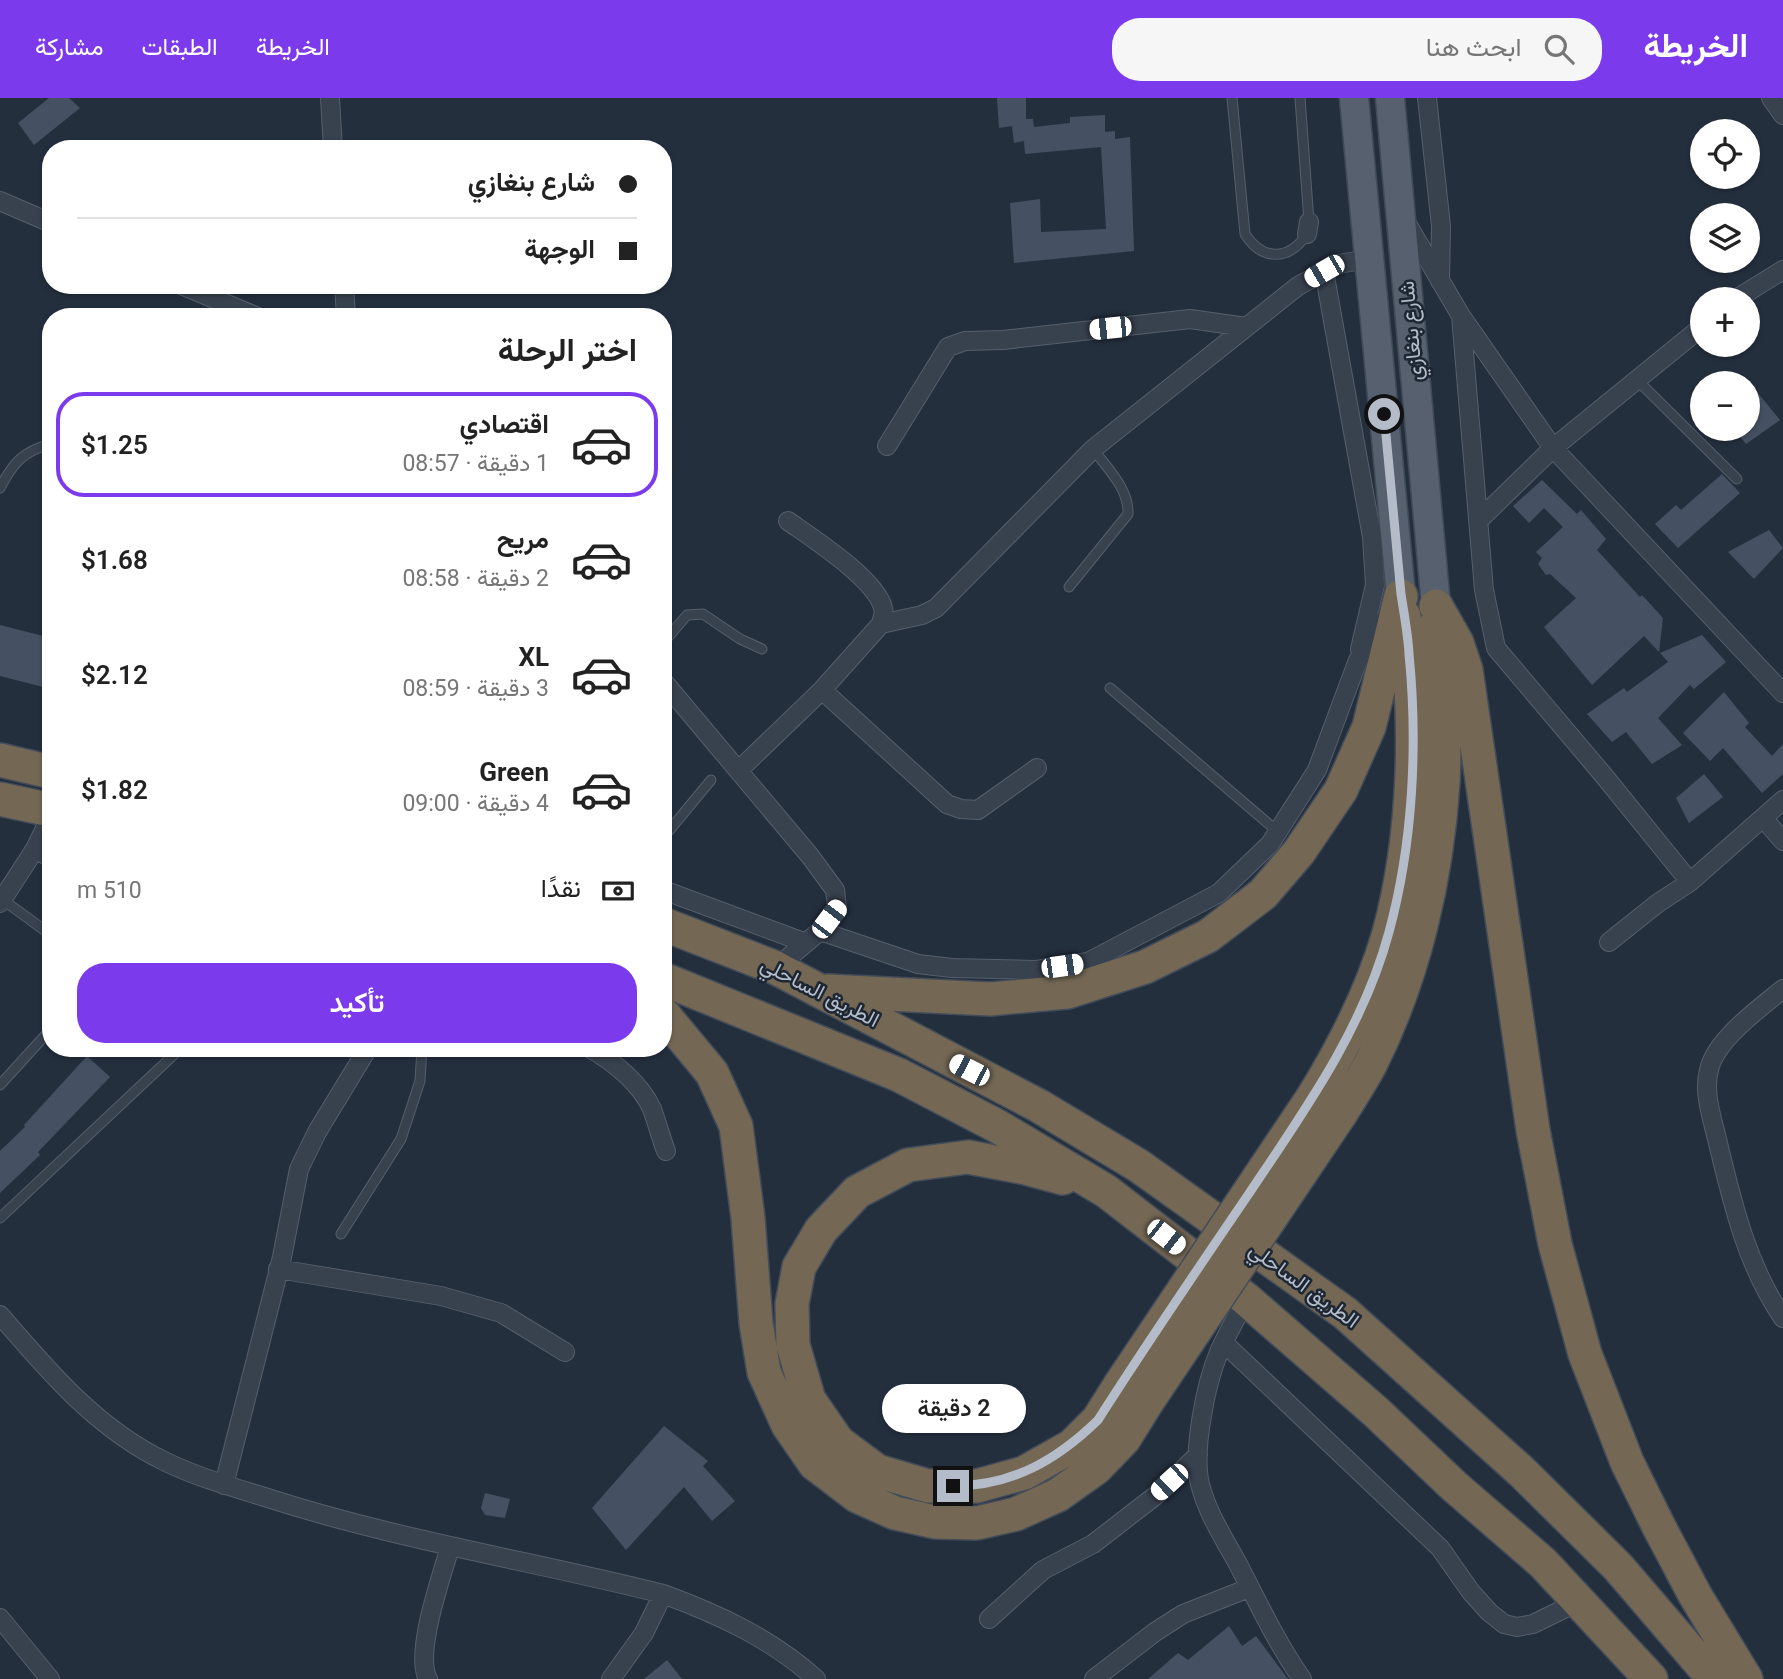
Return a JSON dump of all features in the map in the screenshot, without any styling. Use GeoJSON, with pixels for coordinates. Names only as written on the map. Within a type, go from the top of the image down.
{"type":"FeatureCollection","features":[{"type":"Feature","properties":{"kind":"highway"},"geometry":{"type":"LineString","coordinates":[[1327,1105],[1346,1041],[1374,978],[1389,932],[1400,879],[1409,817],[1412,737],[1409,655],[1401,596]]}},
{"type":"Feature","properties":{"kind":"highway"},"geometry":{"type":"LineString","coordinates":[[821,990],[990,999],[1068,992],[1145,967],[1208,936],[1262,894],[1298,852],[1341,790],[1369,727],[1401,596]]}},
{"type":"Feature","properties":{"kind":"highway"},"geometry":{"type":"LineString","coordinates":[[1106,1191],[1026,1168],[968,1157],[908,1165],[857,1192],[821,1230],[799,1268],[792,1304],[793,1345],[809,1399],[838,1442],[877,1471],[928,1486],[977,1486],[1024,1473],[1072,1446],[1098,1420],[1134,1394],[1327,1105],[1371,1063],[1398,1000],[1420,928],[1435,852],[1443,780],[1442,693],[1436,606]]}},
{"type":"Feature","properties":{"kind":"highway"},"geometry":{"type":"LineString","coordinates":[[1436,606],[1457,643],[1466,670],[1533,1130],[1555,1244],[1585,1353],[1639,1488],[1695,1595],[1745,1679]]}},
{"type":"Feature","properties":{"kind":"highway"},"geometry":{"type":"LineString","coordinates":[[0,760],[42,770]]}},
{"type":"Feature","properties":{"kind":"highway"},"geometry":{"type":"LineString","coordinates":[[0,799],[42,808]]}},
{"type":"Feature","properties":{"kind":"highway","name":"الطريق الساحلي"},"geometry":{"type":"LineString","coordinates":[[672,928],[776,968],[1039,1106],[1139,1166],[1346,1313],[1513,1464],[1618,1567],[1714,1679]]}},
{"type":"Feature","properties":{"kind":"highway","name":"الطريق الساحلي"},"geometry":{"type":"LineString","coordinates":[[672,983],[900,1075],[997,1126],[1106,1191],[1246,1299],[1543,1563],[1651,1679]]}},
{"type":"Feature","properties":{"kind":"highway"},"geometry":{"type":"LineString","coordinates":[[672,1025],[712,1073],[736,1126],[748,1218],[756,1323],[764,1372],[788,1425],[815,1464],[857,1496],[895,1513],[935,1522],[977,1523],[1016,1514],[1058,1495],[1096,1468],[1124,1439],[1134,1394]]}},
{"type":"Feature","properties":{"kind":"main road","name":"شارع بنغازي"},"geometry":{"type":"LineString","coordinates":[[1354,98],[1401,596]]}},
{"type":"Feature","properties":{"kind":"main road","name":"شارع بنغازي"},"geometry":{"type":"LineString","coordinates":[[1390,98],[1436,606]]}},
{"type":"Feature","properties":{"kind":"street"},"geometry":{"type":"LineString","coordinates":[[330,98],[333,140]]}},
{"type":"Feature","properties":{"kind":"street"},"geometry":{"type":"LineString","coordinates":[[1427,98],[1441,226],[1440,281]]}},
{"type":"Feature","properties":{"kind":"street"},"geometry":{"type":"LineString","coordinates":[[1771,98],[1783,115]]}},
{"type":"Feature","properties":{"kind":"street"},"geometry":{"type":"LineString","coordinates":[[0,201],[42,219]]}},
{"type":"Feature","properties":{"kind":"street"},"geometry":{"type":"LineString","coordinates":[[1400,213],[1461,316],[1553,449],[1783,693]]}},
{"type":"Feature","properties":{"kind":"street"},"geometry":{"type":"LineString","coordinates":[[881,624],[922,615],[936,608],[1093,449],[1298,286],[1338,264],[1369,259]]}},
{"type":"Feature","properties":{"kind":"street"},"geometry":{"type":"LineString","coordinates":[[820,931],[918,964],[952,968],[1036,970],[1088,962],[1219,892],[1270,844],[1317,770],[1358,660],[1375,585],[1372,537],[1324,271]]}},
{"type":"Feature","properties":{"kind":"street"},"geometry":{"type":"LineString","coordinates":[[1760,288],[1780,278]]}},
{"type":"Feature","properties":{"kind":"street"},"geometry":{"type":"LineString","coordinates":[[203,294],[236,308]]}},
{"type":"Feature","properties":{"kind":"street"},"geometry":{"type":"LineString","coordinates":[[1461,316],[1484,590],[1496,648],[1690,883]]}},
{"type":"Feature","properties":{"kind":"street"},"geometry":{"type":"LineString","coordinates":[[887,446],[948,348],[965,341],[1003,340],[1190,319],[1246,327]]}},
{"type":"Feature","properties":{"kind":"street"},"geometry":{"type":"LineString","coordinates":[[1478,521],[1553,449],[1690,337]]}},
{"type":"Feature","properties":{"kind":"street"},"geometry":{"type":"LineString","coordinates":[[738,770],[822,690],[881,624],[884,610],[876,592],[836,556],[788,521]]}},
{"type":"Feature","properties":{"kind":"street"},"geometry":{"type":"LineString","coordinates":[[1358,660],[1401,596]]}},
{"type":"Feature","properties":{"kind":"street"},"geometry":{"type":"LineString","coordinates":[[822,690],[947,804],[961,809],[978,810],[1037,768]]}},
{"type":"Feature","properties":{"kind":"street"},"geometry":{"type":"LineString","coordinates":[[672,692],[810,856],[835,890],[838,908],[820,931],[776,968]]}},
{"type":"Feature","properties":{"kind":"street"},"geometry":{"type":"LineString","coordinates":[[1609,942],[1658,903],[1690,883],[1783,800]]}},
{"type":"Feature","properties":{"kind":"street"},"geometry":{"type":"LineString","coordinates":[[1763,818],[1783,841]]}},
{"type":"Feature","properties":{"kind":"street"},"geometry":{"type":"LineString","coordinates":[[2,901],[42,854]]}},
{"type":"Feature","properties":{"kind":"street"},"geometry":{"type":"LineString","coordinates":[[672,893],[806,943]]}},
{"type":"Feature","properties":{"kind":"street"},"geometry":{"type":"LineString","coordinates":[[1783,989],[1722,1044],[1709,1069],[1707,1094],[1728,1185],[1747,1249],[1768,1296],[1783,1318]]}},
{"type":"Feature","properties":{"kind":"street"},"geometry":{"type":"LineString","coordinates":[[224,1485],[282,1256],[292,1197],[304,1155],[363,1057]]}},
{"type":"Feature","properties":{"kind":"street"},"geometry":{"type":"LineString","coordinates":[[605,1057],[630,1079],[651,1107],[666,1152]]}},
{"type":"Feature","properties":{"kind":"street"},"geometry":{"type":"LineString","coordinates":[[278,1269],[453,1300],[501,1314],[565,1352]]}},
{"type":"Feature","properties":{"kind":"street"},"geometry":{"type":"LineString","coordinates":[[1246,1299],[1219,1352],[1206,1397],[1198,1455],[1200,1483],[1211,1512],[1249,1588],[1299,1678]]}},
{"type":"Feature","properties":{"kind":"street"},"geometry":{"type":"LineString","coordinates":[[0,1315],[56,1380],[86,1409],[164,1462],[224,1485],[338,1521],[663,1594],[703,1609],[761,1637],[795,1660],[816,1679]]}},
{"type":"Feature","properties":{"kind":"street"},"geometry":{"type":"LineString","coordinates":[[1224,1343],[1440,1548],[1471,1592],[1504,1624],[1517,1627],[1533,1624],[1580,1601]]}},
{"type":"Feature","properties":{"kind":"street"},"geometry":{"type":"LineString","coordinates":[[989,1619],[1043,1570],[1093,1544],[1155,1496],[1198,1455]]}},
{"type":"Feature","properties":{"kind":"street"},"geometry":{"type":"LineString","coordinates":[[428,1679],[424,1665],[426,1639],[430,1615],[450,1546]]}},
{"type":"Feature","properties":{"kind":"street"},"geometry":{"type":"LineString","coordinates":[[1094,1679],[1182,1614],[1249,1588]]}},
{"type":"Feature","properties":{"kind":"street"},"geometry":{"type":"LineString","coordinates":[[611,1679],[643,1633],[663,1594]]}},
{"type":"Feature","properties":{"kind":"street"},"geometry":{"type":"LineString","coordinates":[[0,1618],[50,1679]]}},
{"type":"Feature","properties":{"kind":"lane"},"geometry":{"type":"LineString","coordinates":[[1233,98],[1245,234],[1260,251],[1271,254],[1293,250],[1308,228],[1300,98]]}},
{"type":"Feature","properties":{"kind":"lane"},"geometry":{"type":"LineString","coordinates":[[1637,380],[1737,479]]}},
{"type":"Feature","properties":{"kind":"lane"},"geometry":{"type":"LineString","coordinates":[[0,488],[10,468],[32,449],[42,446]]}},
{"type":"Feature","properties":{"kind":"lane"},"geometry":{"type":"LineString","coordinates":[[1069,587],[1128,514],[1129,502],[1125,493],[1093,449]]}},
{"type":"Feature","properties":{"kind":"lane"},"geometry":{"type":"LineString","coordinates":[[672,632],[687,615],[704,614],[740,639],[762,649]]}},
{"type":"Feature","properties":{"kind":"lane"},"geometry":{"type":"LineString","coordinates":[[1110,688],[1278,832]]}},
{"type":"Feature","properties":{"kind":"lane"},"geometry":{"type":"LineString","coordinates":[[672,827],[711,780]]}},
{"type":"Feature","properties":{"kind":"lane"},"geometry":{"type":"LineString","coordinates":[[2,901],[42,929]]}},
{"type":"Feature","properties":{"kind":"lane"},"geometry":{"type":"LineString","coordinates":[[0,1085],[42,1039]]}},
{"type":"Feature","properties":{"kind":"lane"},"geometry":{"type":"LineString","coordinates":[[0,1218],[171,1057]]}},
{"type":"Feature","properties":{"kind":"lane"},"geometry":{"type":"LineString","coordinates":[[341,1234],[401,1139],[420,1081],[421,1057]]}},
{"type":"Feature","properties":{"kind":"building"},"geometry":{"type":"Polygon","coordinates":[[[49,98],[69,98],[80,108],[34,145],[18,123],[49,98]]]}},
{"type":"Feature","properties":{"kind":"building"},"geometry":{"type":"Polygon","coordinates":[[[997,98],[1026,98],[1026,119],[1033,119],[1034,127],[1070,123],[1070,117],[1105,115],[1105,132],[1115,131],[1115,139],[1130,137],[1134,251],[1014,263],[1010,203],[1040,199],[1041,232],[1106,229],[1101,147],[1025,154],[1024,141],[1014,143],[1012,126],[999,128],[997,98]]]}},
{"type":"Feature","properties":{"kind":"building"},"geometry":{"type":"Polygon","coordinates":[[[1760,396],[1780,420],[1760,434],[1760,396]]]}},
{"type":"Feature","properties":{"kind":"building"},"geometry":{"type":"Polygon","coordinates":[[[1722,474],[1740,493],[1678,548],[1655,524],[1676,505],[1681,510],[1722,474]]]}},
{"type":"Feature","properties":{"kind":"building"},"geometry":{"type":"Polygon","coordinates":[[[1542,480],[1577,514],[1581,510],[1606,539],[1597,550],[1663,618],[1659,652],[1644,636],[1592,685],[1544,627],[1576,598],[1550,574],[1546,575],[1538,564],[1542,558],[1536,552],[1563,527],[1544,508],[1529,523],[1513,506],[1542,480]]]}},
{"type":"Feature","properties":{"kind":"building"},"geometry":{"type":"Polygon","coordinates":[[[1769,530],[1783,548],[1754,579],[1728,552],[1769,530]]]}},
{"type":"Feature","properties":{"kind":"building"},"geometry":{"type":"Polygon","coordinates":[[[0,625],[42,636],[42,687],[0,676],[0,625]]]}},
{"type":"Feature","properties":{"kind":"building"},"geometry":{"type":"Polygon","coordinates":[[[1702,635],[1726,662],[1694,689],[1690,685],[1658,718],[1682,745],[1652,764],[1626,732],[1612,742],[1587,714],[1624,688],[1627,692],[1668,662],[1660,653],[1702,635]]]}},
{"type":"Feature","properties":{"kind":"building"},"geometry":{"type":"Polygon","coordinates":[[[1724,692],[1749,723],[1745,727],[1772,756],[1783,744],[1783,774],[1762,793],[1723,748],[1710,761],[1683,733],[1724,692]]]}},
{"type":"Feature","properties":{"kind":"building"},"geometry":{"type":"Polygon","coordinates":[[[1704,774],[1723,797],[1689,823],[1676,798],[1704,774]]]}},
{"type":"Feature","properties":{"kind":"building"},"geometry":{"type":"Polygon","coordinates":[[[86,1057],[110,1077],[38,1152],[40,1155],[0,1193],[0,1151],[86,1057]]]}},
{"type":"Feature","properties":{"kind":"building"},"geometry":{"type":"Polygon","coordinates":[[[664,1426],[708,1461],[703,1466],[735,1501],[712,1521],[684,1487],[626,1550],[592,1508],[664,1426]]]}},
{"type":"Feature","properties":{"kind":"building"},"geometry":{"type":"Polygon","coordinates":[[[485,1493],[510,1499],[505,1518],[485,1515],[481,1508],[485,1493]]]}},
{"type":"Feature","properties":{"kind":"building"},"geometry":{"type":"Polygon","coordinates":[[[1229,1626],[1242,1646],[1256,1636],[1288,1679],[1148,1679],[1178,1653],[1188,1660],[1229,1626]]]}},
{"type":"Feature","properties":{"kind":"building"},"geometry":{"type":"Polygon","coordinates":[[[667,1660],[682,1679],[644,1679],[667,1660]]]}},
{"type":"Feature","properties":{"kind":"route"},"geometry":{"type":"LineString","coordinates":[[953,1486],[977,1486],[1024,1473],[1072,1446],[1098,1420],[1335,1062],[1374,978],[1389,932],[1400,879],[1409,817],[1412,737],[1409,655],[1384,414]]}}]}
